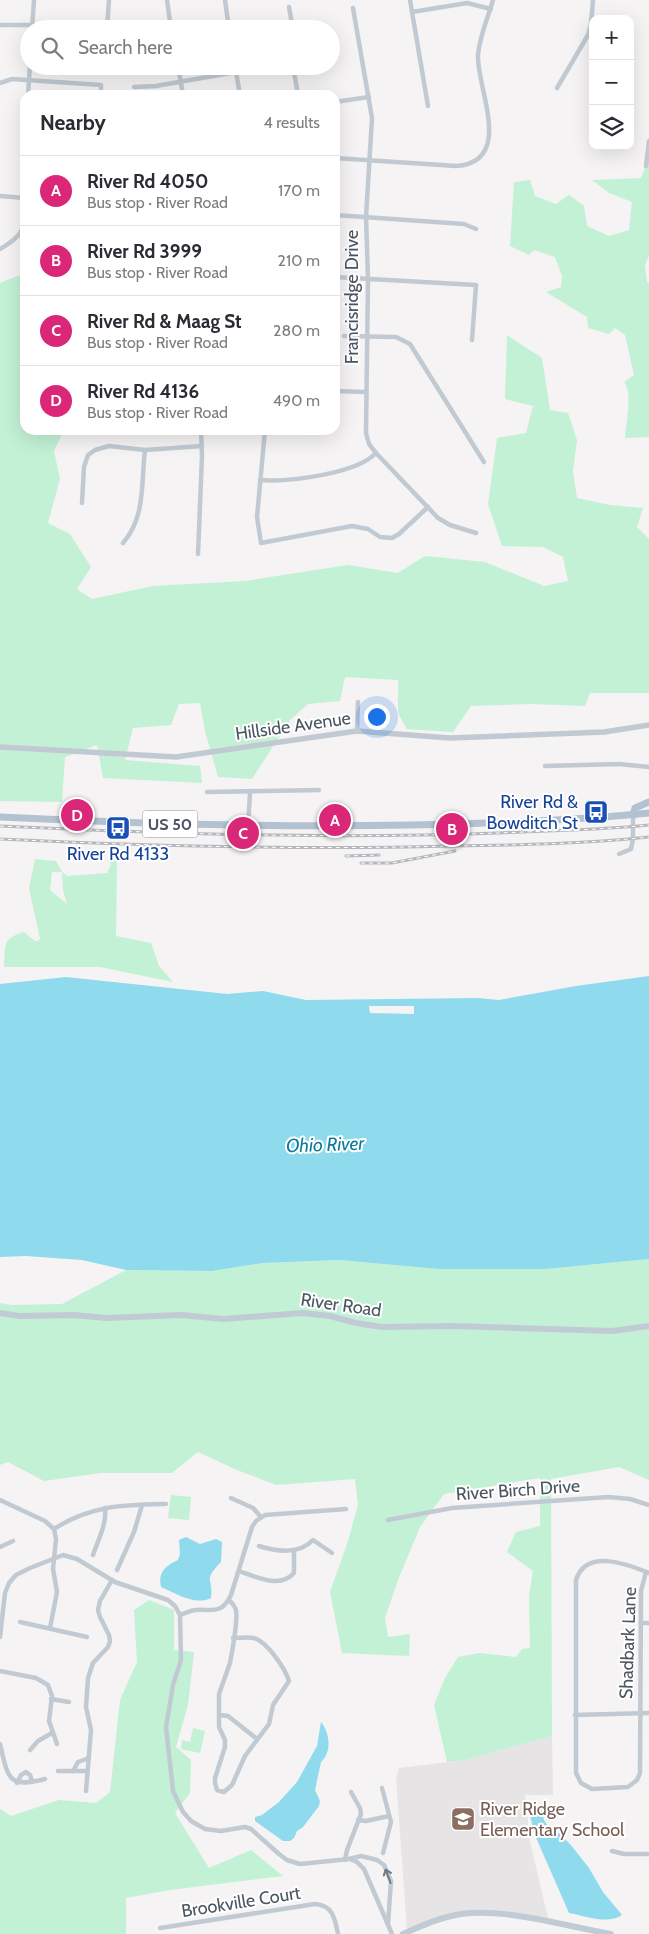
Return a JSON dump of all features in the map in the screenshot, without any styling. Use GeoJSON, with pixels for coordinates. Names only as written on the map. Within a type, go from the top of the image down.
{"type":"FeatureCollection","features":[{"type":"Feature","properties":{"kind":"main road"},"geometry":{"type":"LineString","coordinates":[[633,815],[635,808],[649,802]]}},
{"type":"Feature","properties":{"kind":"main road","name":"US 50"},"geometry":{"type":"LineString","coordinates":[[0,817],[248,826],[417,826],[598,818],[649,813]]}},
{"type":"Feature","properties":{"kind":"main road","name":"River Road"},"geometry":{"type":"LineString","coordinates":[[0,1313],[19,1316],[74,1315],[106,1318],[181,1315],[224,1319],[302,1313],[330,1316],[382,1327],[453,1326],[612,1331],[649,1326]]}},
{"type":"Feature","properties":{"kind":"main road"},"geometry":{"type":"LineString","coordinates":[[402,1934],[445,1918],[483,1912],[610,1934]]}},
{"type":"Feature","properties":{"kind":"street"},"geometry":{"type":"LineString","coordinates":[[33,20],[34,0]]}},
{"type":"Feature","properties":{"kind":"street"},"geometry":{"type":"LineString","coordinates":[[108,20],[109,0]]}},
{"type":"Feature","properties":{"kind":"street"},"geometry":{"type":"LineString","coordinates":[[167,0],[170,20]]}},
{"type":"Feature","properties":{"kind":"street"},"geometry":{"type":"LineString","coordinates":[[225,0],[228,20]]}},
{"type":"Feature","properties":{"kind":"street"},"geometry":{"type":"LineString","coordinates":[[410,0],[428,106]]}},
{"type":"Feature","properties":{"kind":"street"},"geometry":{"type":"LineString","coordinates":[[340,158],[456,166],[468,164],[482,154],[489,140],[490,128],[478,58],[480,42],[493,0]]}},
{"type":"Feature","properties":{"kind":"street"},"geometry":{"type":"LineString","coordinates":[[557,88],[588,35],[593,0]]}},
{"type":"Feature","properties":{"kind":"street"},"geometry":{"type":"LineString","coordinates":[[412,12],[467,3],[491,9]]}},
{"type":"Feature","properties":{"kind":"street"},"geometry":{"type":"LineString","coordinates":[[289,7],[291,20]]}},
{"type":"Feature","properties":{"kind":"street","name":"Francisridge Drive"},"geometry":{"type":"LineString","coordinates":[[353,8],[372,118],[366,217],[368,278],[366,434],[376,453],[438,518],[450,525],[476,533]]}},
{"type":"Feature","properties":{"kind":"street"},"geometry":{"type":"LineString","coordinates":[[0,25],[20,26]]}},
{"type":"Feature","properties":{"kind":"street"},"geometry":{"type":"LineString","coordinates":[[28,90],[29,75]]}},
{"type":"Feature","properties":{"kind":"street"},"geometry":{"type":"LineString","coordinates":[[179,75],[182,90]]}},
{"type":"Feature","properties":{"kind":"street"},"geometry":{"type":"LineString","coordinates":[[134,87],[156,86],[210,75]]}},
{"type":"Feature","properties":{"kind":"street"},"geometry":{"type":"LineString","coordinates":[[237,75],[239,90]]}},
{"type":"Feature","properties":{"kind":"street"},"geometry":{"type":"LineString","coordinates":[[295,75],[297,90]]}},
{"type":"Feature","properties":{"kind":"street"},"geometry":{"type":"LineString","coordinates":[[0,83],[12,79],[101,85],[100,90]]}},
{"type":"Feature","properties":{"kind":"street"},"geometry":{"type":"LineString","coordinates":[[340,101],[369,97]]}},
{"type":"Feature","properties":{"kind":"street"},"geometry":{"type":"LineString","coordinates":[[646,166],[649,141]]}},
{"type":"Feature","properties":{"kind":"street"},"geometry":{"type":"LineString","coordinates":[[0,196],[20,198]]}},
{"type":"Feature","properties":{"kind":"street"},"geometry":{"type":"LineString","coordinates":[[340,215],[464,224],[476,229]]}},
{"type":"Feature","properties":{"kind":"street"},"geometry":{"type":"LineString","coordinates":[[0,249],[15,240],[20,234]]}},
{"type":"Feature","properties":{"kind":"street"},"geometry":{"type":"LineString","coordinates":[[340,277],[476,285],[472,340]]}},
{"type":"Feature","properties":{"kind":"street"},"geometry":{"type":"LineString","coordinates":[[344,336],[396,337],[410,344],[484,462]]}},
{"type":"Feature","properties":{"kind":"street"},"geometry":{"type":"LineString","coordinates":[[340,391],[366,392]]}},
{"type":"Feature","properties":{"kind":"street"},"geometry":{"type":"LineString","coordinates":[[198,554],[201,435]]}},
{"type":"Feature","properties":{"kind":"street"},"geometry":{"type":"LineString","coordinates":[[264,435],[257,517],[261,543],[352,526],[368,530],[380,537],[392,538],[400,534],[428,507]]}},
{"type":"Feature","properties":{"kind":"street"},"geometry":{"type":"LineString","coordinates":[[82,503],[84,467],[88,455],[99,448],[109,446],[145,450],[202,446]]}},
{"type":"Feature","properties":{"kind":"street"},"geometry":{"type":"LineString","coordinates":[[123,543],[133,531],[138,516],[145,450]]}},
{"type":"Feature","properties":{"kind":"street"},"geometry":{"type":"LineString","coordinates":[[260,480],[284,481],[349,469],[362,464],[376,453]]}},
{"type":"Feature","properties":{"kind":"street"},"geometry":{"type":"LineString","coordinates":[[357,731],[358,702]]}},
{"type":"Feature","properties":{"kind":"street","name":"Hillside Avenue"},"geometry":{"type":"LineString","coordinates":[[0,747],[176,758],[357,731],[450,738],[604,732],[649,725]]}},
{"type":"Feature","properties":{"kind":"street"},"geometry":{"type":"LineString","coordinates":[[545,766],[619,764],[649,767]]}},
{"type":"Feature","properties":{"kind":"street"},"geometry":{"type":"LineString","coordinates":[[207,792],[250,793],[319,790]]}},
{"type":"Feature","properties":{"kind":"street"},"geometry":{"type":"LineString","coordinates":[[248,826],[250,793]]}},
{"type":"Feature","properties":{"kind":"street"},"geometry":{"type":"LineString","coordinates":[[619,854],[631,849],[633,815]]}},
{"type":"Feature","properties":{"kind":"street","name":"River Birch Drive"},"geometry":{"type":"LineString","coordinates":[[388,1520],[452,1508],[608,1497],[630,1499],[649,1505]]}},
{"type":"Feature","properties":{"kind":"street"},"geometry":{"type":"LineString","coordinates":[[231,1498],[253,1508],[261,1517]]}},
{"type":"Feature","properties":{"kind":"street"},"geometry":{"type":"LineString","coordinates":[[0,1500],[45,1521],[54,1529],[56,1539],[54,1569],[57,1592],[50,1628]]}},
{"type":"Feature","properties":{"kind":"street"},"geometry":{"type":"LineString","coordinates":[[54,1529],[85,1512],[105,1508],[166,1504]]}},
{"type":"Feature","properties":{"kind":"street"},"geometry":{"type":"LineString","coordinates":[[117,1570],[130,1542],[142,1505]]}},
{"type":"Feature","properties":{"kind":"street"},"geometry":{"type":"LineString","coordinates":[[93,1555],[104,1526],[105,1508]]}},
{"type":"Feature","properties":{"kind":"street"},"geometry":{"type":"LineString","coordinates":[[180,1615],[192,1610],[218,1610],[229,1600],[252,1527],[261,1517],[346,1508]]}},
{"type":"Feature","properties":{"kind":"street"},"geometry":{"type":"LineString","coordinates":[[260,1546],[273,1551],[294,1551],[306,1547],[313,1540],[332,1553]]}},
{"type":"Feature","properties":{"kind":"street"},"geometry":{"type":"LineString","coordinates":[[0,1547],[13,1541]]}},
{"type":"Feature","properties":{"kind":"street"},"geometry":{"type":"LineString","coordinates":[[239,1571],[263,1580],[288,1579],[294,1573],[294,1551]]}},
{"type":"Feature","properties":{"kind":"street"},"geometry":{"type":"LineString","coordinates":[[0,1637],[6,1588],[12,1579],[30,1568],[63,1555],[72,1557],[112,1580],[168,1600],[175,1606],[180,1615],[181,1660],[175,1678],[166,1727],[174,1791],[183,1812],[191,1821],[212,1831],[234,1828],[251,1829],[279,1854],[293,1862],[310,1864],[347,1860],[361,1856],[369,1857],[384,1865],[392,1889],[388,1924]]}},
{"type":"Feature","properties":{"kind":"street"},"geometry":{"type":"LineString","coordinates":[[647,1573],[616,1562],[588,1563],[579,1572],[576,1580],[575,1715],[640,1715],[649,1713]]}},
{"type":"Feature","properties":{"kind":"street","name":"Shadbark Lane"},"geometry":{"type":"LineString","coordinates":[[575,1715],[576,1773],[581,1783],[592,1789],[631,1786],[637,1780],[640,1773],[641,1591],[647,1573]]}},
{"type":"Feature","properties":{"kind":"street"},"geometry":{"type":"LineString","coordinates":[[86,1791],[91,1730],[86,1707],[88,1678],[93,1663],[108,1647],[110,1641],[98,1610],[100,1601],[112,1580]]}},
{"type":"Feature","properties":{"kind":"street"},"geometry":{"type":"LineString","coordinates":[[229,1600],[236,1612],[230,1663],[219,1694],[219,1727],[225,1740],[225,1747],[215,1784],[220,1792],[229,1790],[242,1761],[269,1724],[274,1705],[288,1681],[284,1669],[262,1643],[254,1638],[233,1638]]}},
{"type":"Feature","properties":{"kind":"street"},"geometry":{"type":"LineString","coordinates":[[20,1622],[87,1637]]}},
{"type":"Feature","properties":{"kind":"street"},"geometry":{"type":"LineString","coordinates":[[640,1623],[649,1623]]}},
{"type":"Feature","properties":{"kind":"street"},"geometry":{"type":"LineString","coordinates":[[0,1671],[45,1682],[51,1691],[48,1715],[52,1733],[57,1744]]}},
{"type":"Feature","properties":{"kind":"street"},"geometry":{"type":"LineString","coordinates":[[51,1700],[69,1702]]}},
{"type":"Feature","properties":{"kind":"street"},"geometry":{"type":"LineString","coordinates":[[219,1715],[228,1716],[257,1738]]}},
{"type":"Feature","properties":{"kind":"street"},"geometry":{"type":"LineString","coordinates":[[30,1750],[38,1741],[52,1733]]}},
{"type":"Feature","properties":{"kind":"street"},"geometry":{"type":"LineString","coordinates":[[0,1744],[10,1777],[17,1783],[45,1779]]}},
{"type":"Feature","properties":{"kind":"street"},"geometry":{"type":"LineString","coordinates":[[73,1771],[78,1762],[89,1758]]}},
{"type":"Feature","properties":{"kind":"street"},"geometry":{"type":"LineString","coordinates":[[58,1771],[87,1771]]}},
{"type":"Feature","properties":{"kind":"street"},"geometry":{"type":"LineString","coordinates":[[17,1783],[21,1775],[26,1772],[30,1775],[32,1782]]}},
{"type":"Feature","properties":{"kind":"street"},"geometry":{"type":"LineString","coordinates":[[382,1788],[391,1829],[383,1853]]}},
{"type":"Feature","properties":{"kind":"street"},"geometry":{"type":"LineString","coordinates":[[347,1860],[347,1850],[361,1814],[360,1808],[351,1792]]}},
{"type":"Feature","properties":{"kind":"street"},"geometry":{"type":"LineString","coordinates":[[358,1820],[366,1821],[389,1816]]}},
{"type":"Feature","properties":{"kind":"street"},"geometry":{"type":"LineString","coordinates":[[612,1851],[624,1854],[649,1854]]}},
{"type":"Feature","properties":{"kind":"street"},"geometry":{"type":"LineString","coordinates":[[347,1860],[357,1862],[364,1869],[392,1934]]}},
{"type":"Feature","properties":{"kind":"street","name":"Brookville Court"},"geometry":{"type":"LineString","coordinates":[[160,1928],[315,1904],[326,1907],[332,1912],[338,1934]]}},
{"type":"Feature","properties":{"kind":"shaded area","name":"River Ridge Elementary School"},"geometry":{"type":"Polygon","coordinates":[[[552,1736],[553,1795],[525,1795],[530,1842],[549,1922],[475,1913],[407,1930],[396,1778],[399,1768],[466,1760],[552,1736]]]}},
{"type":"Feature","properties":{"kind":"green space"},"geometry":{"type":"Polygon","coordinates":[[[649,141],[649,256],[645,265],[647,282],[649,283],[649,437],[625,438],[629,400],[627,387],[624,382],[634,375],[625,335],[615,328],[609,334],[588,328],[587,317],[546,292],[561,287],[562,276],[555,257],[534,250],[529,255],[510,246],[514,182],[530,180],[535,196],[556,204],[569,195],[584,206],[587,226],[609,236],[629,230],[632,202],[609,193],[592,180],[641,178],[646,165],[649,141]]]}},
{"type":"Feature","properties":{"kind":"green space"},"geometry":{"type":"Polygon","coordinates":[[[20,275],[20,435],[62,435],[54,451],[60,479],[48,523],[70,534],[91,567],[77,589],[92,599],[153,586],[245,581],[348,565],[398,573],[425,556],[485,562],[544,586],[568,581],[563,557],[543,547],[502,546],[488,504],[497,438],[526,433],[533,406],[505,399],[507,335],[542,358],[550,410],[568,413],[577,440],[573,471],[577,498],[610,505],[643,508],[637,527],[649,539],[649,693],[590,693],[585,706],[530,704],[471,706],[453,732],[407,729],[398,713],[398,680],[345,677],[340,701],[308,704],[290,720],[252,779],[218,777],[205,731],[200,703],[179,704],[171,725],[133,728],[125,760],[200,766],[202,783],[103,778],[97,745],[65,757],[62,802],[0,801],[0,283],[20,275]]]}},
{"type":"Feature","properties":{"kind":"green space"},"geometry":{"type":"Polygon","coordinates":[[[35,859],[56,861],[62,872],[67,876],[107,873],[111,864],[108,860],[117,861],[116,936],[151,943],[159,966],[173,982],[100,967],[4,967],[5,948],[11,937],[24,932],[35,941],[40,939],[29,888],[35,859]],[[52,872],[50,890],[67,904],[63,890],[62,872],[52,872]]]}},
{"type":"Feature","properties":{"kind":"green space"},"geometry":{"type":"Polygon","coordinates":[[[649,1259],[649,1480],[619,1467],[551,1479],[552,1736],[466,1760],[447,1762],[434,1705],[445,1678],[458,1657],[479,1653],[516,1657],[522,1649],[530,1648],[529,1595],[533,1571],[507,1552],[516,1532],[540,1526],[540,1478],[444,1494],[420,1527],[398,1580],[385,1618],[388,1637],[410,1634],[409,1656],[342,1653],[330,1592],[348,1541],[358,1505],[355,1479],[276,1485],[198,1452],[172,1473],[101,1473],[44,1481],[8,1462],[0,1465],[0,1303],[11,1305],[62,1304],[126,1270],[212,1271],[263,1263],[339,1260],[438,1269],[546,1269],[649,1259]]]}},
{"type":"Feature","properties":{"kind":"green space"},"geometry":{"type":"Polygon","coordinates":[[[171,1495],[191,1497],[189,1520],[168,1518],[171,1495]]]}},
{"type":"Feature","properties":{"kind":"green space"},"geometry":{"type":"Polygon","coordinates":[[[149,1600],[174,1610],[174,1650],[194,1652],[188,1705],[176,1747],[191,1760],[190,1793],[175,1813],[209,1868],[251,1850],[283,1876],[170,1890],[126,1898],[126,1934],[0,1934],[0,1809],[11,1816],[59,1800],[96,1803],[110,1792],[120,1700],[137,1662],[134,1610],[149,1600]]]}},
{"type":"Feature","properties":{"kind":"green space"},"geometry":{"type":"Polygon","coordinates":[[[193,1728],[205,1731],[200,1753],[181,1749],[182,1740],[190,1742],[193,1728]]]}},
{"type":"Feature","properties":{"kind":"water","name":"Ohio River"},"geometry":{"type":"Polygon","coordinates":[[[649,976],[649,1259],[546,1269],[438,1269],[339,1260],[263,1263],[212,1271],[126,1270],[82,1260],[26,1256],[0,1257],[0,984],[66,977],[227,994],[263,991],[306,1000],[478,998],[499,1000],[576,986],[649,976]]]}},
{"type":"Feature","properties":{"kind":"water"},"geometry":{"type":"Polygon","coordinates":[[[186,1537],[200,1544],[216,1539],[222,1542],[221,1562],[210,1576],[211,1598],[192,1600],[161,1587],[162,1573],[166,1567],[178,1560],[180,1554],[179,1540],[186,1537]]]}},
{"type":"Feature","properties":{"kind":"water"},"geometry":{"type":"Polygon","coordinates":[[[321,1722],[328,1737],[328,1748],[325,1758],[321,1762],[315,1790],[320,1801],[319,1806],[303,1827],[297,1831],[294,1838],[290,1841],[283,1841],[255,1821],[255,1817],[262,1815],[279,1802],[297,1782],[317,1746],[321,1722]]]}},
{"type":"Feature","properties":{"kind":"water"},"geometry":{"type":"Polygon","coordinates":[[[535,1802],[542,1811],[544,1820],[551,1831],[559,1833],[570,1844],[589,1868],[603,1892],[622,1915],[603,1920],[569,1913],[534,1833],[530,1815],[531,1804],[535,1802]]]}},
{"type":"Feature","properties":{"kind":"pier"},"geometry":{"type":"Polygon","coordinates":[[[369,1006],[414,1006],[414,1014],[370,1013],[369,1006]]]}},
{"type":"Feature","properties":{"kind":"railway"},"geometry":{"type":"LineString","coordinates":[[0,826],[187,833],[374,836],[555,831],[649,825]]}},
{"type":"Feature","properties":{"kind":"railway"},"geometry":{"type":"LineString","coordinates":[[0,839],[112,844],[337,848],[549,844],[649,837]]}},
{"type":"Feature","properties":{"kind":"railway"},"geometry":{"type":"LineString","coordinates":[[361,863],[392,863],[455,851]]}},
{"type":"Feature","properties":{"kind":"railway"},"geometry":{"type":"LineString","coordinates":[[346,856],[379,855]]}},
{"type":"Feature","properties":{"kind":"place","name":"River Rd & Bowditch St"},"geometry":{"type":"Point","coordinates":[596,812]}},
{"type":"Feature","properties":{"kind":"place","name":"River Rd 4136"},"geometry":{"type":"Point","coordinates":[77,815]}},
{"type":"Feature","properties":{"kind":"place","name":"River Rd 4050"},"geometry":{"type":"Point","coordinates":[335,820]}},
{"type":"Feature","properties":{"kind":"place","name":"River Rd 4133"},"geometry":{"type":"Point","coordinates":[118,828]}},
{"type":"Feature","properties":{"kind":"place","name":"River Rd 3999"},"geometry":{"type":"Point","coordinates":[452,829]}},
{"type":"Feature","properties":{"kind":"place","name":"River Rd & Maag St"},"geometry":{"type":"Point","coordinates":[243,833]}},
{"type":"Feature","properties":{"kind":"place","name":"River Ridge Elementary School"},"geometry":{"type":"Point","coordinates":[463,1819]}}]}
